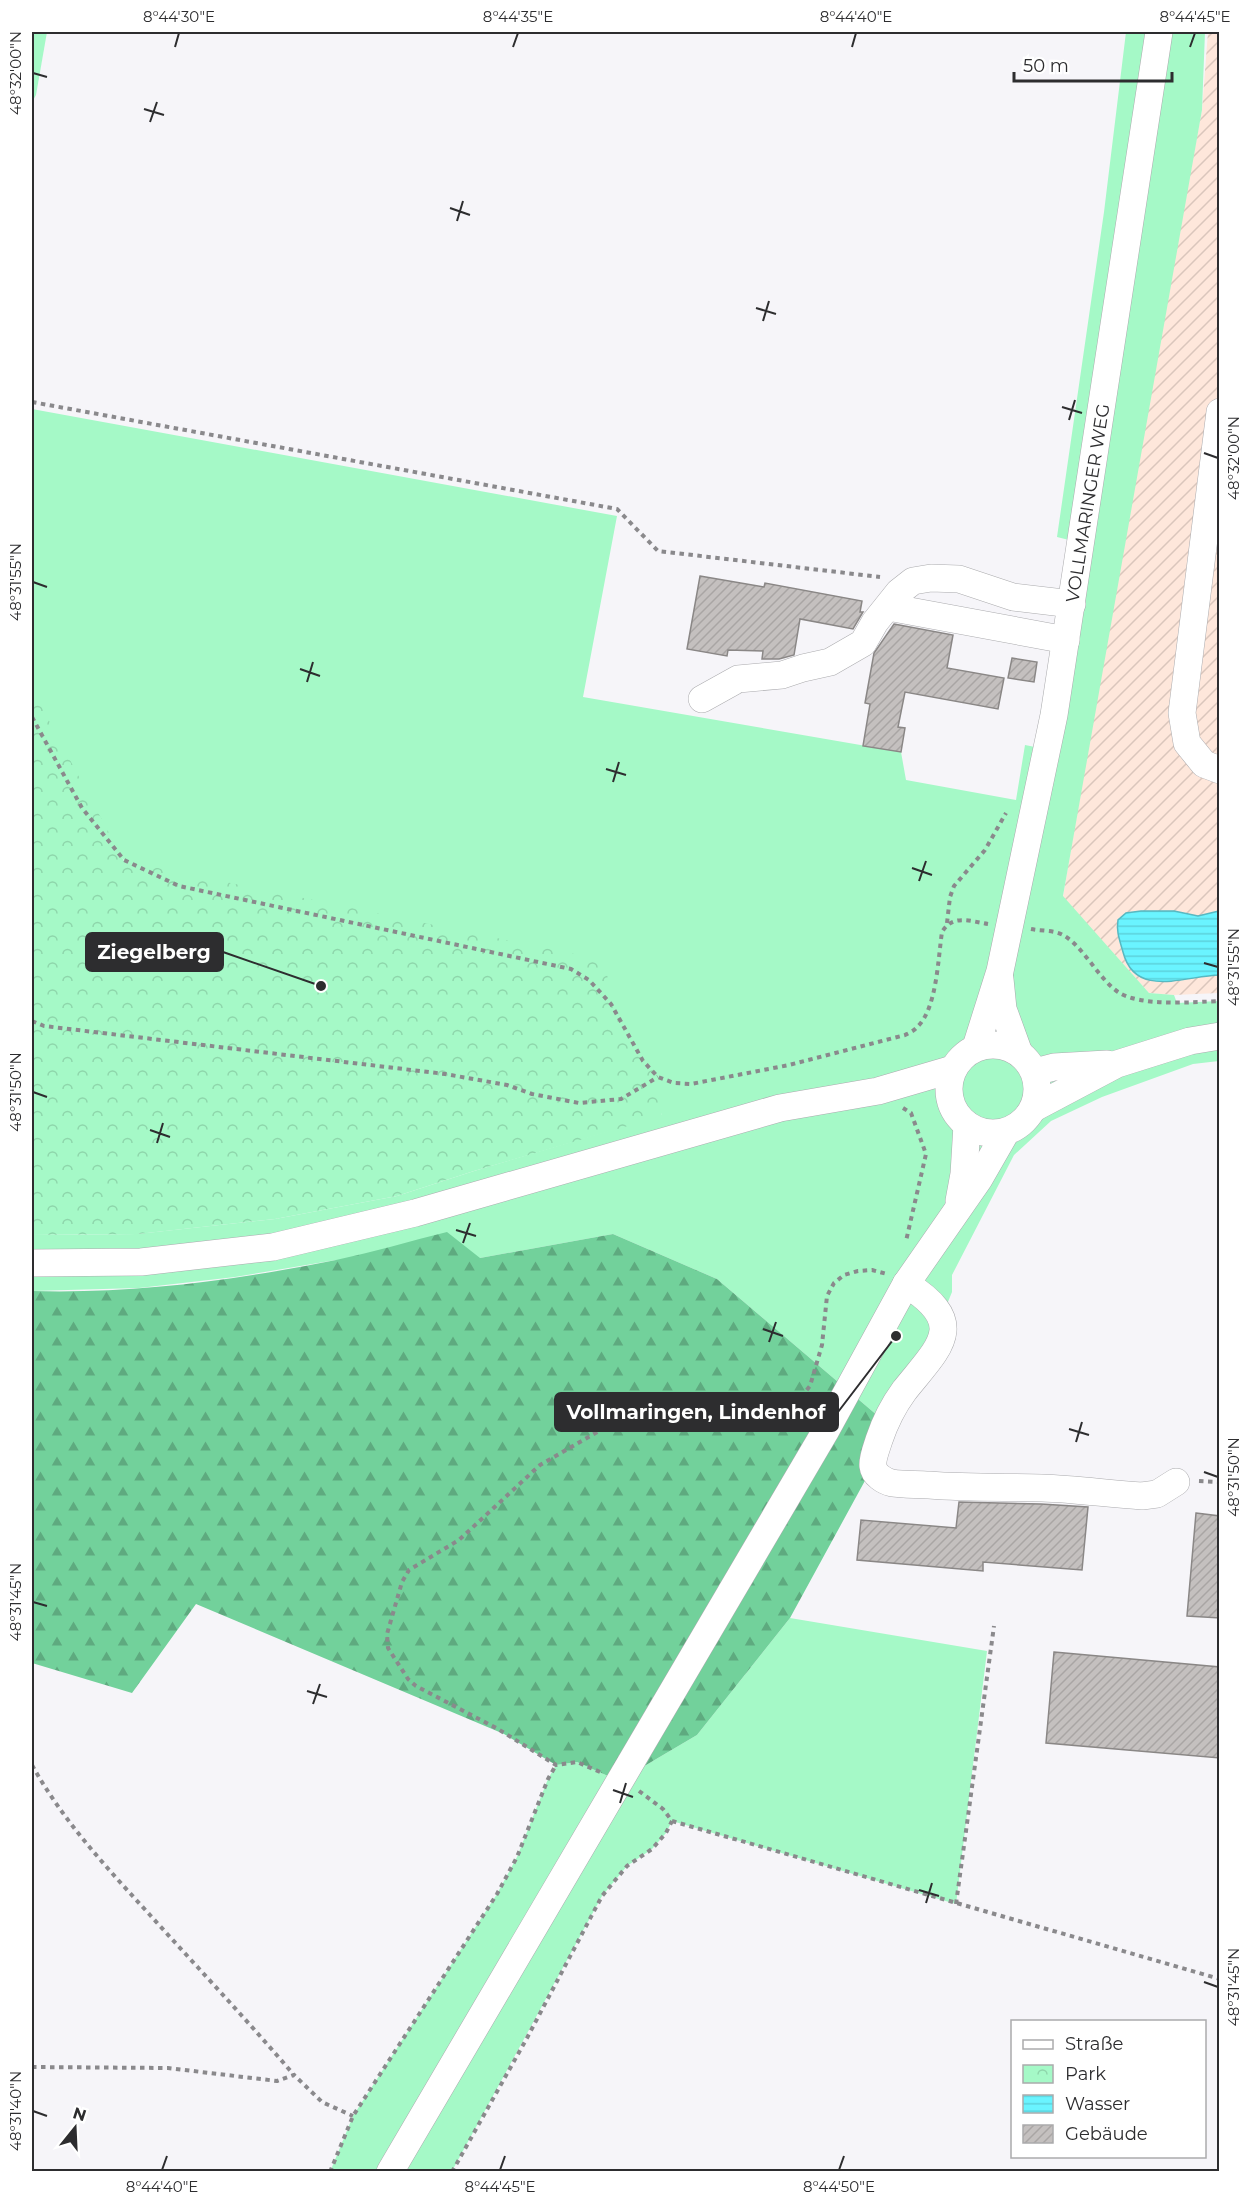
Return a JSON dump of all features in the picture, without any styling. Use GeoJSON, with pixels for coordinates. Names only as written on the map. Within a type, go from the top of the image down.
{"type":"FeatureCollection","features":[{"type":"Feature","properties":{"kind":"street","name":"VOLLMARINGER WEG"},"geometry":{"type":"LineString","coordinates":[[976,1047],[1000,971],[1054,715],[1159,32]]}},
{"type":"Feature","properties":{"kind":"street"},"geometry":{"type":"LineString","coordinates":[[1220,412],[1182,713],[1187,743],[1204,764],[1220,770]]}},
{"type":"Feature","properties":{"kind":"street"},"geometry":{"type":"LineString","coordinates":[[702,699],[738,679],[782,675],[830,662],[863,643],[898,592],[913,581],[931,578],[959,579],[1013,597],[1072,604]]}},
{"type":"Feature","properties":{"kind":"street"},"geometry":{"type":"LineString","coordinates":[[1006,629],[1013,597]]}},
{"type":"Feature","properties":{"kind":"street"},"geometry":{"type":"LineString","coordinates":[[888,607],[1066,640]]}},
{"type":"Feature","properties":{"kind":"street","name":"VOLLMARINGER WEG"},"geometry":{"type":"LineString","coordinates":[[1000,971],[1003,1009],[1027,1062]]}},
{"type":"Feature","properties":{"kind":"street"},"geometry":{"type":"LineString","coordinates":[[1034,1108],[1118,1064],[1190,1041],[1220,1036]]}},
{"type":"Feature","properties":{"kind":"street"},"geometry":{"type":"LineString","coordinates":[[993,1044],[1007,1046],[1027,1062],[1038,1084],[1038,1096],[1034,1108],[1022,1123],[1006,1132],[986,1133],[967,1125],[957,1114],[950,1101],[949,1090],[953,1069],[976,1047],[993,1044]]}},
{"type":"Feature","properties":{"kind":"street"},"geometry":{"type":"LineString","coordinates":[[1027,1062],[1054,1067],[1118,1064]]}},
{"type":"Feature","properties":{"kind":"street"},"geometry":{"type":"LineString","coordinates":[[32,1263],[141,1263],[273,1247],[415,1213],[780,1108],[878,1091],[953,1069]]}},
{"type":"Feature","properties":{"kind":"street"},"geometry":{"type":"LineString","coordinates":[[878,1091],[950,1101]]}},
{"type":"Feature","properties":{"kind":"street"},"geometry":{"type":"LineString","coordinates":[[957,1208],[964,1174],[967,1125]]}},
{"type":"Feature","properties":{"kind":"street"},"geometry":{"type":"LineString","coordinates":[[390,2172],[825,1432],[906,1284],[979,1179],[1006,1132]]}},
{"type":"Feature","properties":{"kind":"street"},"geometry":{"type":"LineString","coordinates":[[906,1284],[934,1305],[944,1332],[940,1347],[902,1394],[885,1422],[873,1466],[875,1473],[881,1478],[892,1483],[1043,1488],[1142,1496],[1157,1494],[1176,1482]]}},
{"type":"Feature","properties":{"kind":"path"},"geometry":{"type":"LineString","coordinates":[[32,402],[617,509],[658,551],[913,581]]}},
{"type":"Feature","properties":{"kind":"path"},"geometry":{"type":"LineString","coordinates":[[32,717],[82,808],[124,860],[179,886],[571,969],[589,980],[610,1004],[643,1061],[658,1077],[674,1083],[691,1084],[789,1065],[905,1035],[917,1027],[925,1016],[932,998],[942,932],[947,923],[954,885],[985,850],[1006,813]]}},
{"type":"Feature","properties":{"kind":"path"},"geometry":{"type":"LineString","coordinates":[[947,923],[957,920],[1061,934],[1076,945],[1095,970],[1120,993],[1148,1001],[1176,1003],[1220,1001]]}},
{"type":"Feature","properties":{"kind":"path"},"geometry":{"type":"LineString","coordinates":[[32,1021],[44,1026],[445,1074],[507,1085],[532,1094],[579,1103],[621,1099],[658,1077]]}},
{"type":"Feature","properties":{"kind":"path"},"geometry":{"type":"LineString","coordinates":[[878,1091],[911,1113],[926,1154],[904,1248]]}},
{"type":"Feature","properties":{"kind":"path"},"geometry":{"type":"LineString","coordinates":[[906,1284],[872,1270],[844,1275],[834,1283],[827,1296],[822,1345],[810,1386],[791,1409],[768,1425],[748,1428],[729,1425],[698,1406],[673,1398],[642,1406],[540,1466],[459,1540],[409,1570],[402,1582],[387,1634],[388,1648],[408,1679],[416,1686],[498,1729],[556,1765],[577,1762],[646,1795],[663,1809],[672,1821],[1220,1979]]}},
{"type":"Feature","properties":{"kind":"path"},"geometry":{"type":"LineString","coordinates":[[956,1904],[994,1626]]}},
{"type":"Feature","properties":{"kind":"path"},"geometry":{"type":"LineString","coordinates":[[330,2172],[353,2116],[497,1894],[517,1857],[548,1779],[556,1765]]}},
{"type":"Feature","properties":{"kind":"path"},"geometry":{"type":"LineString","coordinates":[[32,1766],[48,1794],[98,1859],[294,2074],[322,2102],[353,2116]]}},
{"type":"Feature","properties":{"kind":"path"},"geometry":{"type":"LineString","coordinates":[[452,2172],[527,2038],[602,1896],[627,1866],[651,1849],[666,1833],[672,1821]]}},
{"type":"Feature","properties":{"kind":"path"},"geometry":{"type":"LineString","coordinates":[[32,2067],[168,2068],[277,2080],[294,2074]]}},
{"type":"Feature","properties":{"kind":"shaded area"},"geometry":{"type":"Polygon","coordinates":[[[1208,32],[1219,32],[1219,993],[1174,995],[1149,993],[1063,897],[1130,497],[1202,110],[1208,32]]]}},
{"type":"Feature","properties":{"kind":"green space"},"geometry":{"type":"Polygon","coordinates":[[[32,32],[47,32],[36,95],[32,102],[32,32]]]}},
{"type":"Feature","properties":{"kind":"green space"},"geometry":{"type":"Polygon","coordinates":[[[1126,32],[1205,32],[1202,110],[1063,896],[1149,993],[1174,995],[1177,1003],[1219,1001],[1219,1061],[1193,1064],[1102,1097],[1051,1121],[1014,1155],[952,1275],[952,1292],[941,1319],[885,1422],[717,1279],[613,1234],[480,1258],[336,1260],[235,1277],[139,1288],[32,1291],[32,1235],[137,1234],[275,1219],[397,1196],[662,1115],[624,1026],[179,886],[124,860],[102,835],[32,717],[32,409],[617,516],[583,697],[901,752],[906,780],[1016,800],[1025,745],[1035,747],[1069,540],[1057,537],[1104,212],[1126,32]]]}},
{"type":"Feature","properties":{"kind":"green space"},"geometry":{"type":"Polygon","coordinates":[[[32,689],[124,861],[603,960],[617,1012],[634,1046],[658,1077],[662,1116],[397,1196],[275,1219],[138,1234],[32,1235],[32,689]]]}},
{"type":"Feature","properties":{"kind":"green space"},"geometry":{"type":"Polygon","coordinates":[[[447,1232],[480,1258],[613,1234],[717,1279],[885,1422],[873,1466],[790,1618],[697,1735],[619,1781],[577,1762],[556,1765],[504,1734],[196,1604],[132,1693],[32,1663],[32,1291],[146,1288],[261,1274],[364,1254],[447,1232]]]}},
{"type":"Feature","properties":{"kind":"green space"},"geometry":{"type":"Polygon","coordinates":[[[790,1618],[987,1651],[956,1904],[672,1821],[666,1833],[652,1849],[627,1866],[602,1896],[452,2171],[330,2172],[353,2116],[497,1894],[517,1857],[548,1779],[556,1765],[577,1762],[619,1781],[697,1735],[790,1618]]]}},
{"type":"Feature","properties":{"kind":"water"},"geometry":{"type":"Polygon","coordinates":[[[1174,911],[1198,916],[1219,911],[1219,975],[1163,982],[1138,976],[1129,967],[1123,952],[1118,920],[1126,913],[1174,911]]]}},
{"type":"Feature","properties":{"kind":"building"},"geometry":{"type":"Polygon","coordinates":[[[700,576],[764,587],[765,583],[862,601],[860,612],[863,612],[853,629],[800,619],[794,655],[779,659],[762,659],[763,651],[728,650],[727,656],[687,649],[700,576]]]}},
{"type":"Feature","properties":{"kind":"building"},"geometry":{"type":"Polygon","coordinates":[[[894,624],[953,635],[947,668],[1004,678],[998,709],[905,692],[898,727],[905,728],[901,752],[863,746],[870,704],[865,703],[874,653],[894,624]]]}},
{"type":"Feature","properties":{"kind":"building"},"geometry":{"type":"Polygon","coordinates":[[[1012,658],[1037,662],[1034,682],[1008,678],[1012,658]]]}},
{"type":"Feature","properties":{"kind":"building"},"geometry":{"type":"Polygon","coordinates":[[[959,1502],[1088,1507],[1082,1570],[983,1562],[983,1571],[857,1560],[861,1520],[956,1528],[959,1502]]]}},
{"type":"Feature","properties":{"kind":"building"},"geometry":{"type":"Polygon","coordinates":[[[1196,1513],[1220,1516],[1220,1618],[1187,1616],[1196,1513]]]}},
{"type":"Feature","properties":{"kind":"building"},"geometry":{"type":"Polygon","coordinates":[[[1054,1652],[1220,1667],[1220,1758],[1046,1743],[1054,1652]]]}},
{"type":"Feature","properties":{"kind":"place","name":"Ziegelberg"},"geometry":{"type":"Point","coordinates":[321,986]}},
{"type":"Feature","properties":{"kind":"place","name":"Vollmaringen, Lindenhof"},"geometry":{"type":"Point","coordinates":[896,1336]}}]}
